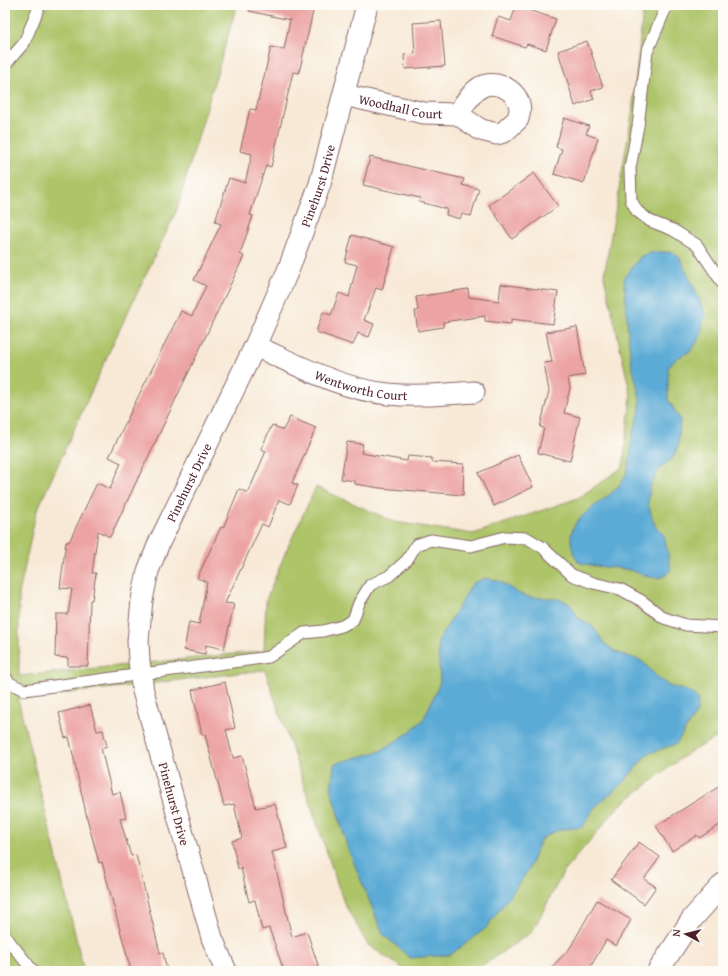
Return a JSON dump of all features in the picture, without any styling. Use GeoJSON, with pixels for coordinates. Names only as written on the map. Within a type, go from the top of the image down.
{"type":"FeatureCollection","features":[{"type":"Feature","properties":{"kind":"street","name":"Pinehurst Drive"},"geometry":{"type":"LineString","coordinates":[[226,971],[212,938],[143,691],[138,642],[142,600],[148,571],[159,543],[255,346],[289,268],[320,184],[367,5]]}},
{"type":"Feature","properties":{"kind":"street","name":"Woodhall Court"},"geometry":{"type":"LineString","coordinates":[[344,95],[424,113],[457,114]]}},
{"type":"Feature","properties":{"kind":"street","name":"Wentworth Court"},"geometry":{"type":"LineString","coordinates":[[255,346],[328,379],[362,390],[408,395],[474,392]]}},
{"type":"Feature","properties":{"kind":"street"},"geometry":{"type":"LineString","coordinates":[[658,971],[692,918],[723,884]]}},
{"type":"Feature","properties":{"kind":"lane"},"geometry":{"type":"LineString","coordinates":[[5,65],[24,43],[40,5]]}},
{"type":"Feature","properties":{"kind":"lane"},"geometry":{"type":"LineString","coordinates":[[667,5],[647,52],[638,126],[630,168],[631,200],[637,211],[650,221],[672,230],[697,245],[723,284]]}},
{"type":"Feature","properties":{"kind":"lane"},"geometry":{"type":"LineString","coordinates":[[5,677],[10,683],[24,690],[269,657],[304,633],[323,631],[342,626],[352,620],[359,603],[370,585],[390,576],[406,560],[416,545],[431,540],[471,546],[505,537],[527,538],[542,547],[572,575],[593,583],[620,589],[642,601],[664,618],[686,625],[723,627]]}},
{"type":"Feature","properties":{"kind":"lane"},"geometry":{"type":"LineString","coordinates":[[5,936],[33,971]]}},
{"type":"Feature","properties":{"kind":"green space"},"geometry":{"type":"Polygon","coordinates":[[[5,5],[237,5],[176,212],[115,339],[36,513],[19,594],[19,676],[264,651],[266,600],[286,551],[316,487],[395,522],[473,534],[578,498],[623,467],[631,396],[604,276],[632,114],[643,11],[645,5],[723,5],[723,734],[688,753],[619,806],[564,871],[532,932],[474,971],[407,971],[368,945],[344,903],[265,670],[18,699],[84,971],[5,971],[5,5]]]}},
{"type":"Feature","properties":{"kind":"water"},"geometry":{"type":"Polygon","coordinates":[[[654,252],[673,252],[680,258],[705,314],[700,337],[691,351],[677,358],[668,368],[668,399],[680,420],[678,447],[672,459],[661,467],[650,486],[648,504],[655,526],[664,535],[671,569],[667,574],[656,578],[625,569],[596,566],[578,562],[572,546],[572,533],[577,522],[585,513],[607,497],[617,487],[627,472],[631,442],[640,408],[640,402],[630,355],[624,278],[641,256],[654,252]]]}},
{"type":"Feature","properties":{"kind":"water"},"geometry":{"type":"Polygon","coordinates":[[[486,578],[501,582],[522,595],[530,597],[554,598],[568,603],[577,617],[593,627],[604,643],[616,652],[642,661],[657,677],[669,686],[690,692],[698,699],[697,712],[676,744],[647,754],[625,781],[594,808],[583,827],[558,830],[541,839],[528,871],[486,928],[450,955],[410,958],[383,934],[347,846],[331,790],[334,764],[380,751],[410,732],[423,720],[440,681],[438,641],[473,583],[486,578]]]}},
{"type":"Feature","properties":{"kind":"building"},"geometry":{"type":"Polygon","coordinates":[[[250,5],[306,5],[314,7],[299,73],[293,72],[271,167],[266,165],[250,215],[253,216],[240,254],[244,256],[110,537],[98,531],[92,573],[96,573],[92,600],[90,600],[88,666],[68,666],[68,658],[55,657],[56,614],[68,614],[72,589],[60,588],[66,542],[69,542],[97,483],[110,489],[121,463],[109,457],[181,311],[192,316],[206,286],[194,280],[221,224],[215,222],[229,178],[245,183],[252,154],[240,151],[250,109],[256,110],[271,47],[284,50],[290,20],[249,11],[250,5]]]}},
{"type":"Feature","properties":{"kind":"building"},"geometry":{"type":"Polygon","coordinates":[[[516,6],[556,19],[546,50],[527,44],[525,47],[492,36],[498,17],[511,21],[516,6]]]}},
{"type":"Feature","properties":{"kind":"building"},"geometry":{"type":"Polygon","coordinates":[[[441,21],[445,66],[405,69],[404,55],[415,54],[413,23],[441,21]]]}},
{"type":"Feature","properties":{"kind":"building"},"geometry":{"type":"Polygon","coordinates":[[[587,41],[603,87],[591,91],[594,99],[575,106],[558,51],[587,41]]]}},
{"type":"Feature","properties":{"kind":"building"},"geometry":{"type":"Polygon","coordinates":[[[564,118],[589,126],[586,134],[598,138],[584,183],[554,174],[562,149],[556,147],[564,118]]]}},
{"type":"Feature","properties":{"kind":"building"},"geometry":{"type":"Polygon","coordinates":[[[370,157],[464,179],[462,185],[479,189],[471,216],[462,214],[460,219],[446,215],[447,209],[419,202],[420,198],[363,185],[370,157]]]}},
{"type":"Feature","properties":{"kind":"building"},"geometry":{"type":"Polygon","coordinates":[[[534,173],[558,206],[512,239],[489,205],[534,173]]]}},
{"type":"Feature","properties":{"kind":"building"},"geometry":{"type":"Polygon","coordinates":[[[352,235],[394,247],[382,290],[376,288],[364,320],[374,324],[369,337],[358,333],[353,345],[316,332],[323,312],[331,315],[339,293],[349,297],[357,265],[345,262],[352,235]]]}},
{"type":"Feature","properties":{"kind":"building"},"geometry":{"type":"Polygon","coordinates":[[[501,284],[558,292],[553,324],[511,319],[511,324],[485,321],[485,316],[443,322],[443,327],[418,331],[415,311],[418,311],[416,297],[468,289],[469,297],[499,301],[501,284]]]}},
{"type":"Feature","properties":{"kind":"building"},"geometry":{"type":"Polygon","coordinates":[[[577,327],[585,375],[568,378],[570,388],[564,413],[580,417],[570,461],[538,453],[544,428],[540,427],[549,391],[544,363],[552,362],[546,332],[577,327]]]}},
{"type":"Feature","properties":{"kind":"building"},"geometry":{"type":"Polygon","coordinates":[[[290,417],[316,428],[292,483],[298,485],[290,504],[279,500],[268,527],[262,524],[225,603],[234,604],[224,649],[206,645],[205,654],[184,650],[189,622],[199,624],[207,582],[197,578],[221,527],[223,528],[239,489],[248,493],[266,451],[261,449],[272,425],[283,430],[290,417]]]}},
{"type":"Feature","properties":{"kind":"building"},"geometry":{"type":"Polygon","coordinates":[[[347,442],[363,444],[361,453],[407,461],[408,456],[432,458],[432,462],[464,464],[463,495],[380,488],[355,484],[355,481],[341,479],[347,442]]]}},
{"type":"Feature","properties":{"kind":"building"},"geometry":{"type":"Polygon","coordinates":[[[518,455],[533,487],[494,506],[478,473],[518,455]]]}},
{"type":"Feature","properties":{"kind":"building"},"geometry":{"type":"Polygon","coordinates":[[[225,682],[235,728],[226,730],[233,758],[242,756],[256,808],[275,804],[287,848],[272,852],[292,937],[307,932],[320,971],[284,971],[269,928],[262,930],[255,900],[249,902],[241,868],[238,869],[232,841],[242,838],[234,804],[224,806],[205,735],[202,735],[192,690],[225,682]]]}},
{"type":"Feature","properties":{"kind":"building"},"geometry":{"type":"Polygon","coordinates":[[[90,705],[97,731],[103,730],[107,746],[101,748],[112,794],[120,792],[126,818],[120,819],[131,856],[136,855],[160,953],[163,953],[167,971],[131,971],[102,862],[99,863],[87,818],[69,737],[65,738],[59,713],[90,705]]]}},
{"type":"Feature","properties":{"kind":"building"},"geometry":{"type":"Polygon","coordinates":[[[723,784],[723,823],[699,838],[697,835],[672,851],[656,826],[723,784]]]}},
{"type":"Feature","properties":{"kind":"building"},"geometry":{"type":"Polygon","coordinates":[[[639,842],[660,857],[644,879],[656,887],[644,904],[611,880],[639,842]]]}},
{"type":"Feature","properties":{"kind":"building"},"geometry":{"type":"Polygon","coordinates":[[[597,900],[631,920],[616,946],[606,940],[588,971],[548,971],[570,948],[597,900]]]}}]}
